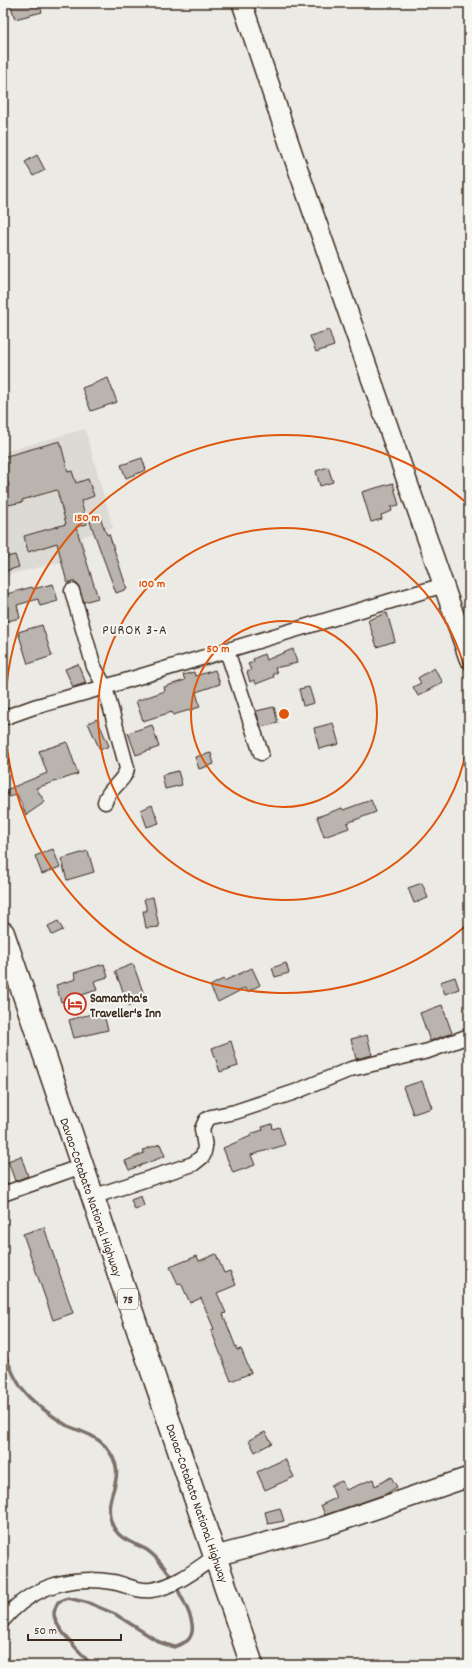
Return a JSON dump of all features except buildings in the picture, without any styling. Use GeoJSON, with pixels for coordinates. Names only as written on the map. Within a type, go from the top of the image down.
{"type":"FeatureCollection","features":[{"type":"Feature","properties":{"kind":"highway","name":"Davao-Cotabato National Highway"},"geometry":{"type":"LineString","coordinates":[[3,933],[252,1665]]}},
{"type":"Feature","properties":{"kind":"street"},"geometry":{"type":"LineString","coordinates":[[242,3],[293,155],[469,658]]}},
{"type":"Feature","properties":{"kind":"street"},"geometry":{"type":"LineString","coordinates":[[3,718],[34,707],[227,651],[444,585]]}},
{"type":"Feature","properties":{"kind":"street"},"geometry":{"type":"LineString","coordinates":[[72,591],[94,667],[105,687],[127,768],[126,773],[109,793],[105,802]]}},
{"type":"Feature","properties":{"kind":"street"},"geometry":{"type":"LineString","coordinates":[[227,651],[261,753]]}},
{"type":"Feature","properties":{"kind":"street"},"geometry":{"type":"LineString","coordinates":[[92,1197],[193,1164],[203,1156],[205,1147],[202,1129],[206,1120],[211,1117],[234,1112],[295,1092],[351,1069],[428,1050],[469,1036]]}},
{"type":"Feature","properties":{"kind":"street"},"geometry":{"type":"LineString","coordinates":[[3,1194],[82,1166]]}},
{"type":"Feature","properties":{"kind":"street"},"geometry":{"type":"LineString","coordinates":[[3,1620],[20,1603],[30,1596],[54,1585],[85,1580],[103,1580],[150,1591],[159,1589],[180,1579],[216,1556],[323,1527],[469,1477]]}},
{"type":"Feature","properties":{"kind":"shaded area"},"geometry":{"type":"Polygon","coordinates":[[[85,429],[113,528],[82,537],[87,556],[3,576],[3,452],[85,429]]]}},
{"type":"Feature","properties":{"kind":"waterway"},"geometry":{"type":"LineString","coordinates":[[3,1349],[16,1379],[32,1400],[41,1408],[68,1426],[93,1436],[105,1446],[113,1457],[116,1467],[116,1477],[109,1513],[115,1530],[123,1538],[154,1555],[170,1575]]}},
{"type":"Feature","properties":{"kind":"waterway"},"geometry":{"type":"LineString","coordinates":[[91,1665],[63,1633],[55,1620],[54,1614],[58,1602],[68,1598],[89,1603],[115,1614],[159,1642],[174,1647],[188,1640],[192,1629],[190,1615],[178,1590]]}},
{"type":"Feature","properties":{"kind":"place","name":"Samantha's Traveller's Inn"},"geometry":{"type":"Point","coordinates":[75,1004]}},
{"type":"Feature","properties":{"kind":"district","name":"PUROK 3-A"},"geometry":{"type":"Point","coordinates":[135,629]}}]}
